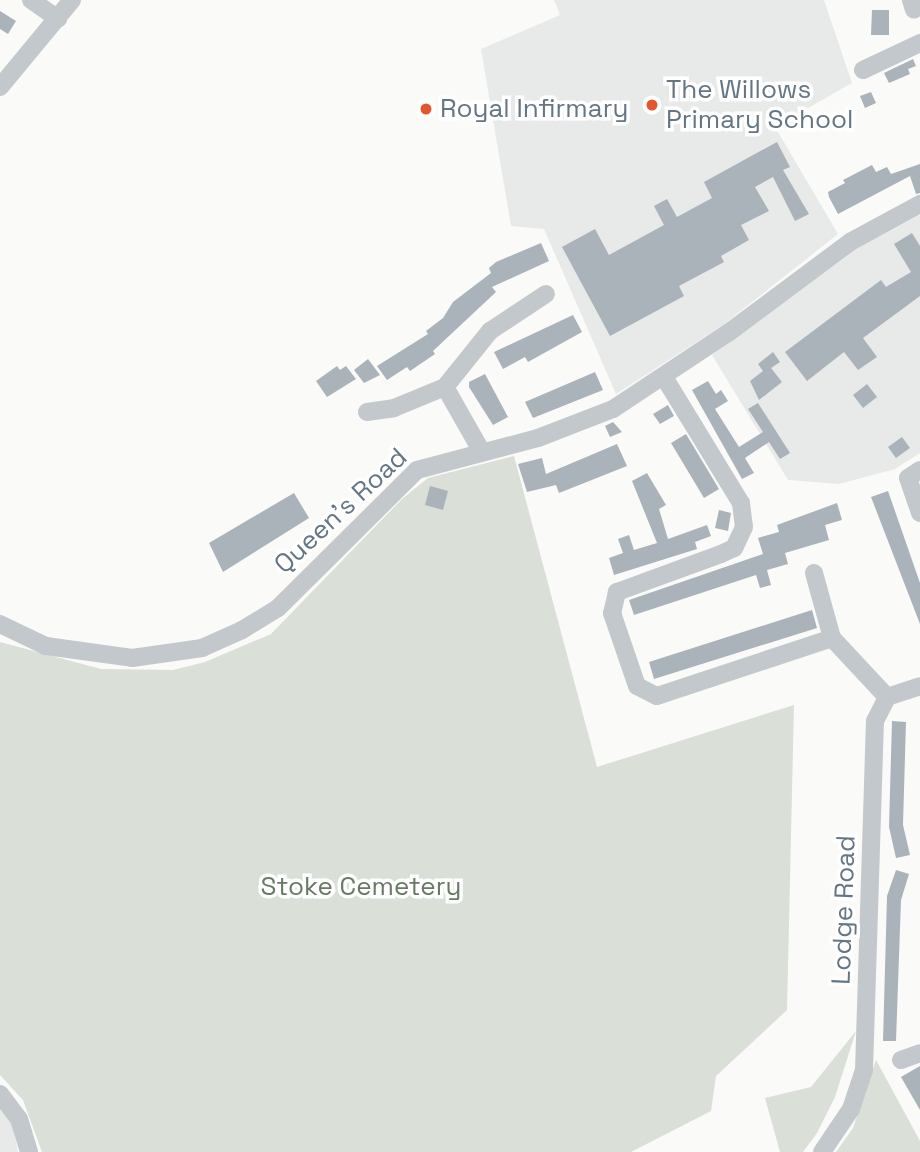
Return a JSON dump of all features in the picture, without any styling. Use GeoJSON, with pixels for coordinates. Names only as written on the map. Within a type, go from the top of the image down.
{"type":"FeatureCollection","features":[{"type":"Feature","properties":{"kind":"street"},"geometry":{"type":"LineString","coordinates":[[31,0],[58,19]]}},
{"type":"Feature","properties":{"kind":"street"},"geometry":{"type":"LineString","coordinates":[[0,87],[72,0]]}},
{"type":"Feature","properties":{"kind":"street"},"geometry":{"type":"LineString","coordinates":[[863,70],[920,43]]}},
{"type":"Feature","properties":{"kind":"street","name":"Queen's Road"},"geometry":{"type":"LineString","coordinates":[[0,624],[46,646],[106,656],[156,656],[202,648],[278,608],[417,470],[583,424],[664,377],[850,242],[920,204]]}},
{"type":"Feature","properties":{"kind":"street"},"geometry":{"type":"LineString","coordinates":[[367,412],[394,412],[445,387],[490,331],[546,294]]}},
{"type":"Feature","properties":{"kind":"street"},"geometry":{"type":"LineString","coordinates":[[664,377],[741,503],[744,527],[734,548],[617,592],[612,613],[637,686],[657,696],[832,638]]}},
{"type":"Feature","properties":{"kind":"street"},"geometry":{"type":"LineString","coordinates":[[445,387],[482,452]]}},
{"type":"Feature","properties":{"kind":"street"},"geometry":{"type":"LineString","coordinates":[[920,470],[908,478],[920,513]]}},
{"type":"Feature","properties":{"kind":"street"},"geometry":{"type":"LineString","coordinates":[[814,573],[832,638],[887,697],[920,686]]}},
{"type":"Feature","properties":{"kind":"street","name":"Lodge Road"},"geometry":{"type":"LineString","coordinates":[[822,1152],[851,1109],[864,1070],[874,721],[887,697]]}},
{"type":"Feature","properties":{"kind":"street"},"geometry":{"type":"LineString","coordinates":[[901,1060],[920,1053]]}},
{"type":"Feature","properties":{"kind":"street"},"geometry":{"type":"LineString","coordinates":[[0,1094],[19,1119],[29,1152]]}},
{"type":"Feature","properties":{"kind":"shaded area","name":"The Willows Primary School"},"geometry":{"type":"Polygon","coordinates":[[[554,0],[824,0],[852,83],[775,127],[838,234],[723,325],[616,394],[544,229],[511,226],[481,49],[560,15],[554,0]]]}},
{"type":"Feature","properties":{"kind":"shaded area"},"geometry":{"type":"Polygon","coordinates":[[[920,215],[920,453],[895,469],[839,484],[788,480],[712,355],[848,253],[920,215]]]}},
{"type":"Feature","properties":{"kind":"shaded area"},"geometry":{"type":"Polygon","coordinates":[[[0,1107],[13,1127],[18,1152],[0,1152],[0,1107]]]}},
{"type":"Feature","properties":{"kind":"green space","name":"Stoke Cemetery"},"geometry":{"type":"Polygon","coordinates":[[[514,456],[597,767],[794,705],[787,1010],[716,1076],[711,1111],[631,1152],[42,1152],[23,1100],[0,1075],[0,642],[101,669],[173,670],[205,662],[271,634],[402,499],[428,478],[514,456]]]}},
{"type":"Feature","properties":{"kind":"green space"},"geometry":{"type":"Polygon","coordinates":[[[856,1031],[835,1097],[817,1133],[803,1152],[780,1152],[765,1098],[811,1087],[856,1031]]]}},
{"type":"Feature","properties":{"kind":"green space"},"geometry":{"type":"Polygon","coordinates":[[[876,1060],[920,1141],[920,1152],[836,1152],[853,1128],[876,1060]]]}},
{"type":"Feature","properties":{"kind":"building"},"geometry":{"type":"Polygon","coordinates":[[[872,10],[889,10],[889,35],[871,35],[872,10]]]}},
{"type":"Feature","properties":{"kind":"building"},"geometry":{"type":"Polygon","coordinates":[[[0,11],[16,21],[8,34],[0,29],[0,11]]]}},
{"type":"Feature","properties":{"kind":"building"},"geometry":{"type":"Polygon","coordinates":[[[913,59],[916,66],[908,69],[910,74],[889,83],[884,73],[913,59]]]}},
{"type":"Feature","properties":{"kind":"building"},"geometry":{"type":"Polygon","coordinates":[[[871,92],[876,103],[865,108],[860,96],[871,92]]]}},
{"type":"Feature","properties":{"kind":"building"},"geometry":{"type":"Polygon","coordinates":[[[777,142],[790,167],[783,170],[809,214],[795,221],[773,177],[755,187],[769,211],[741,225],[749,240],[721,256],[724,262],[679,286],[684,296],[610,336],[562,247],[595,229],[609,255],[664,225],[654,206],[667,199],[677,217],[712,198],[704,182],[777,142]]]}},
{"type":"Feature","properties":{"kind":"building"},"geometry":{"type":"Polygon","coordinates":[[[920,164],[920,193],[916,194],[910,176],[838,214],[829,197],[828,192],[845,183],[843,180],[872,165],[876,172],[887,167],[891,174],[920,164]]]}},
{"type":"Feature","properties":{"kind":"building"},"geometry":{"type":"Polygon","coordinates":[[[912,233],[920,246],[920,296],[863,338],[877,357],[858,370],[844,352],[807,381],[785,352],[881,280],[886,287],[911,272],[894,244],[912,233]]]}},
{"type":"Feature","properties":{"kind":"building"},"geometry":{"type":"Polygon","coordinates":[[[541,243],[549,261],[492,287],[496,292],[433,351],[435,354],[410,371],[407,367],[387,380],[377,366],[428,334],[426,331],[443,318],[453,302],[491,273],[489,268],[496,262],[541,243]]]}},
{"type":"Feature","properties":{"kind":"building"},"geometry":{"type":"Polygon","coordinates":[[[573,315],[582,332],[528,362],[525,357],[503,369],[494,352],[573,315]]]}},
{"type":"Feature","properties":{"kind":"building"},"geometry":{"type":"Polygon","coordinates":[[[773,352],[780,362],[771,368],[782,382],[759,400],[750,381],[763,371],[758,364],[773,352]]]}},
{"type":"Feature","properties":{"kind":"building"},"geometry":{"type":"Polygon","coordinates":[[[368,359],[380,375],[364,383],[354,370],[368,359]]]}},
{"type":"Feature","properties":{"kind":"building"},"geometry":{"type":"Polygon","coordinates":[[[337,366],[340,370],[346,366],[356,379],[327,397],[316,381],[337,366]]]}},
{"type":"Feature","properties":{"kind":"building"},"geometry":{"type":"Polygon","coordinates":[[[595,372],[603,390],[533,418],[525,402],[595,372]]]}},
{"type":"Feature","properties":{"kind":"building"},"geometry":{"type":"Polygon","coordinates":[[[485,374],[508,417],[493,425],[469,387],[469,382],[485,374]]]}},
{"type":"Feature","properties":{"kind":"building"},"geometry":{"type":"Polygon","coordinates":[[[708,381],[716,394],[721,390],[728,401],[715,409],[739,447],[763,432],[748,409],[758,403],[790,453],[780,459],[769,442],[745,458],[754,473],[742,479],[692,390],[708,381]]]}},
{"type":"Feature","properties":{"kind":"building"},"geometry":{"type":"Polygon","coordinates":[[[867,384],[877,397],[863,408],[853,395],[867,384]]]}},
{"type":"Feature","properties":{"kind":"building"},"geometry":{"type":"Polygon","coordinates":[[[668,405],[674,416],[660,424],[653,414],[668,405]]]}},
{"type":"Feature","properties":{"kind":"building"},"geometry":{"type":"Polygon","coordinates":[[[613,422],[622,432],[610,437],[605,426],[613,422]]]}},
{"type":"Feature","properties":{"kind":"building"},"geometry":{"type":"Polygon","coordinates":[[[686,434],[719,489],[704,498],[671,443],[686,434]]]}},
{"type":"Feature","properties":{"kind":"building"},"geometry":{"type":"Polygon","coordinates":[[[902,437],[910,448],[896,458],[888,447],[902,437]]]}},
{"type":"Feature","properties":{"kind":"building"},"geometry":{"type":"Polygon","coordinates":[[[617,444],[627,466],[559,493],[556,485],[527,492],[518,464],[542,458],[546,474],[617,444]]]}},
{"type":"Feature","properties":{"kind":"building"},"geometry":{"type":"Polygon","coordinates":[[[647,473],[666,505],[659,509],[668,539],[707,525],[711,536],[695,542],[697,549],[614,575],[609,558],[623,553],[618,539],[629,535],[634,550],[657,543],[632,481],[647,473]]]}},
{"type":"Feature","properties":{"kind":"building"},"geometry":{"type":"Polygon","coordinates":[[[430,486],[448,491],[443,510],[425,505],[430,486]]]}},
{"type":"Feature","properties":{"kind":"building"},"geometry":{"type":"Polygon","coordinates":[[[888,491],[920,583],[920,624],[871,497],[888,491]]]}},
{"type":"Feature","properties":{"kind":"building"},"geometry":{"type":"Polygon","coordinates":[[[294,493],[309,518],[223,572],[209,543],[294,493]]]}},
{"type":"Feature","properties":{"kind":"building"},"geometry":{"type":"Polygon","coordinates":[[[837,503],[842,520],[825,525],[829,540],[785,553],[788,564],[767,570],[771,585],[760,588],[756,575],[634,615],[629,600],[763,554],[758,538],[779,532],[777,525],[837,503]]]}},
{"type":"Feature","properties":{"kind":"building"},"geometry":{"type":"Polygon","coordinates":[[[719,510],[731,513],[728,531],[715,528],[719,510]]]}},
{"type":"Feature","properties":{"kind":"building"},"geometry":{"type":"Polygon","coordinates":[[[812,610],[817,628],[654,679],[649,662],[812,610]]]}},
{"type":"Feature","properties":{"kind":"building"},"geometry":{"type":"Polygon","coordinates":[[[892,721],[906,722],[903,825],[910,855],[896,858],[889,827],[892,721]]]}},
{"type":"Feature","properties":{"kind":"building"},"geometry":{"type":"Polygon","coordinates":[[[896,870],[909,874],[901,900],[896,1041],[883,1041],[887,896],[896,870]]]}},
{"type":"Feature","properties":{"kind":"building"},"geometry":{"type":"Polygon","coordinates":[[[920,1066],[920,1110],[901,1077],[920,1066]]]}},
{"type":"Feature","properties":{"kind":"place","name":"The Willows Primary School"},"geometry":{"type":"Point","coordinates":[652,105]}},
{"type":"Feature","properties":{"kind":"place","name":"Royal Infirmary"},"geometry":{"type":"Point","coordinates":[426,109]}}]}
